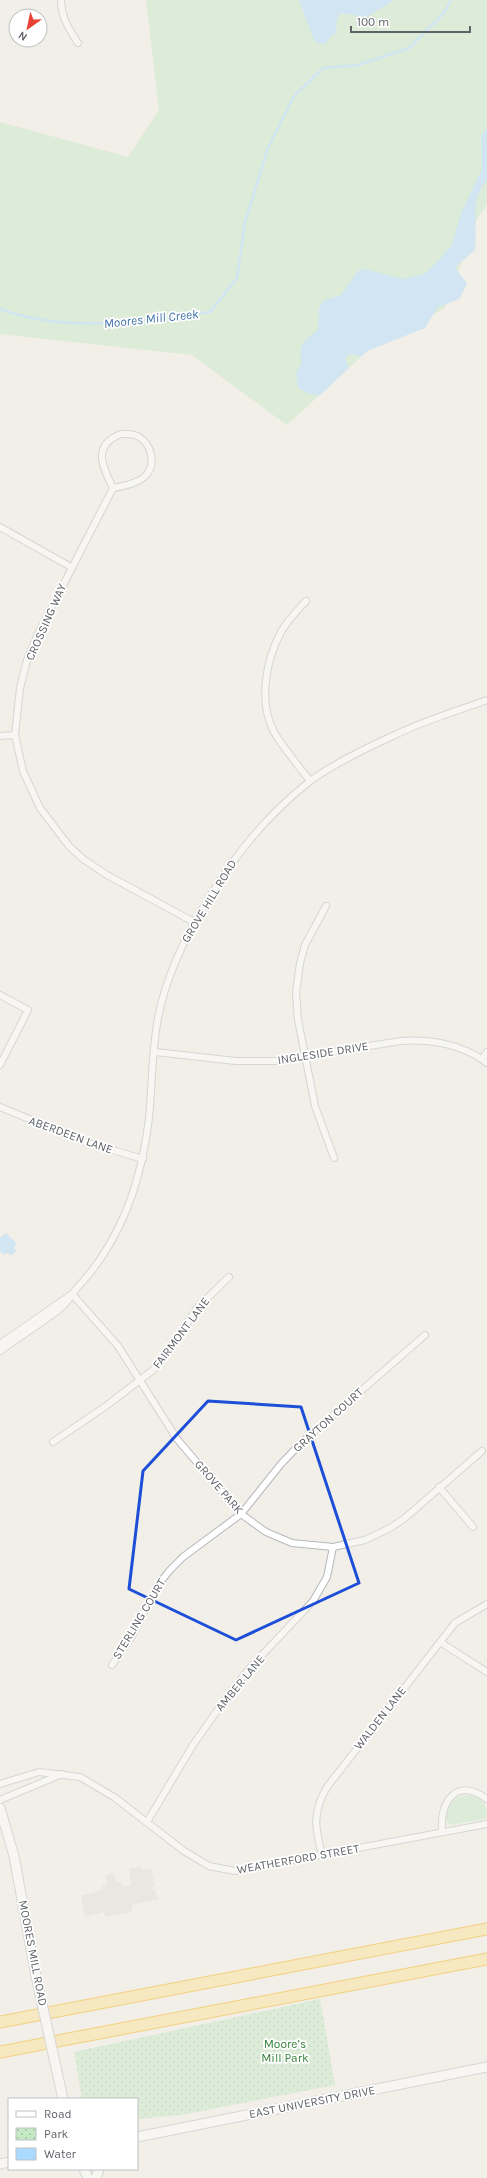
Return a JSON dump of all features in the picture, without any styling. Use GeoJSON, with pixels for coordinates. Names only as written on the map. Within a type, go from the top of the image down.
{"type":"FeatureCollection","features":[{"type":"Feature","properties":{"kind":"highway"},"geometry":{"type":"LineString","coordinates":[[0,2022],[487,1929]]}},
{"type":"Feature","properties":{"kind":"highway"},"geometry":{"type":"LineString","coordinates":[[0,2052],[487,1959]]}},
{"type":"Feature","properties":{"kind":"main road","name":"MOORES MILL ROAD"},"geometry":{"type":"LineString","coordinates":[[0,1808],[14,1856],[36,1976],[62,2097]]}},
{"type":"Feature","properties":{"kind":"main road","name":"EAST UNIVERSITY DRIVE"},"geometry":{"type":"LineString","coordinates":[[138,2137],[487,2067]]}},
{"type":"Feature","properties":{"kind":"street"},"geometry":{"type":"LineString","coordinates":[[61,0],[61,7],[67,26],[78,43]]}},
{"type":"Feature","properties":{"kind":"street"},"geometry":{"type":"LineString","coordinates":[[121,434],[138,436],[145,441],[152,458],[151,466],[147,474],[140,480],[113,488],[103,468],[102,451],[106,443],[121,434]]}},
{"type":"Feature","properties":{"kind":"street","name":"CROSSING WAY"},"geometry":{"type":"LineString","coordinates":[[113,488],[71,567],[27,660],[20,688],[15,735],[23,770],[36,801],[50,824],[69,846],[83,859],[107,875],[194,922]]}},
{"type":"Feature","properties":{"kind":"street"},"geometry":{"type":"LineString","coordinates":[[0,527],[71,567]]}},
{"type":"Feature","properties":{"kind":"street"},"geometry":{"type":"LineString","coordinates":[[306,601],[282,630],[270,658],[265,686],[266,704],[274,731],[310,781]]}},
{"type":"Feature","properties":{"kind":"street","name":"GROVE HILL ROAD"},"geometry":{"type":"LineString","coordinates":[[0,1351],[63,1306],[93,1272],[124,1220],[134,1192],[143,1158],[158,1018],[165,991],[178,954],[194,922],[220,878],[249,841],[275,812],[310,781],[365,749],[399,732],[487,700]]}},
{"type":"Feature","properties":{"kind":"street"},"geometry":{"type":"LineString","coordinates":[[0,736],[15,735]]}},
{"type":"Feature","properties":{"kind":"street"},"geometry":{"type":"LineString","coordinates":[[326,906],[309,936],[300,964],[296,992],[297,1013],[318,1118],[334,1158]]}},
{"type":"Feature","properties":{"kind":"street"},"geometry":{"type":"LineString","coordinates":[[0,995],[28,1010],[0,1066]]}},
{"type":"Feature","properties":{"kind":"street","name":"INGLESIDE DRIVE"},"geometry":{"type":"LineString","coordinates":[[155,1052],[236,1061],[275,1061],[401,1041],[421,1040],[440,1042],[485,1061]]}},
{"type":"Feature","properties":{"kind":"street"},"geometry":{"type":"LineString","coordinates":[[485,1061],[487,1052]]}},
{"type":"Feature","properties":{"kind":"street","name":"ABERDEEN LANE"},"geometry":{"type":"LineString","coordinates":[[0,1107],[85,1142],[143,1158]]}},
{"type":"Feature","properties":{"kind":"street","name":"FAIRMONT LANE"},"geometry":{"type":"LineString","coordinates":[[53,1442],[141,1382],[165,1356],[201,1304],[229,1277]]}},
{"type":"Feature","properties":{"kind":"street","name":"GROVE HILL ROAD"},"geometry":{"type":"LineString","coordinates":[[0,1344],[72,1294]]}},
{"type":"Feature","properties":{"kind":"street","name":"GROVE PARK"},"geometry":{"type":"LineString","coordinates":[[72,1294],[118,1346],[177,1439],[241,1514],[266,1532],[292,1543],[333,1547],[365,1540],[390,1528],[405,1518],[482,1450]]}},
{"type":"Feature","properties":{"kind":"street","name":"GRAYTON COURT"},"geometry":{"type":"LineString","coordinates":[[241,1514],[281,1464],[300,1444],[425,1335]]}},
{"type":"Feature","properties":{"kind":"street"},"geometry":{"type":"LineString","coordinates":[[439,1487],[473,1527]]}},
{"type":"Feature","properties":{"kind":"street","name":"STERLING COURT"},"geometry":{"type":"LineString","coordinates":[[112,1665],[132,1636],[158,1585],[170,1570],[183,1557],[241,1514]]}},
{"type":"Feature","properties":{"kind":"street","name":"AMBER LANE"},"geometry":{"type":"LineString","coordinates":[[147,1822],[193,1745],[226,1698],[313,1601],[326,1576],[333,1547]]}},
{"type":"Feature","properties":{"kind":"street","name":"WALDEN LANE"},"geometry":{"type":"LineString","coordinates":[[322,1855],[315,1823],[321,1798],[327,1787],[455,1623],[487,1604]]}},
{"type":"Feature","properties":{"kind":"street"},"geometry":{"type":"LineString","coordinates":[[440,1642],[487,1672]]}},
{"type":"Feature","properties":{"kind":"street","name":"WEATHERFORD STREET"},"geometry":{"type":"LineString","coordinates":[[0,1784],[38,1772],[80,1777],[96,1784],[184,1851],[209,1866],[234,1871],[487,1824]]}},
{"type":"Feature","properties":{"kind":"street"},"geometry":{"type":"LineString","coordinates":[[0,1800],[62,1774]]}},
{"type":"Feature","properties":{"kind":"street"},"geometry":{"type":"LineString","coordinates":[[442,1832],[442,1812],[451,1796],[460,1792],[470,1792],[481,1794],[487,1799]]}},
{"type":"Feature","properties":{"kind":"highlighted area"},"geometry":{"type":"Polygon","coordinates":[[[208,1401],[301,1407],[359,1583],[236,1640],[129,1589],[143,1471],[208,1401]]]}},
{"type":"Feature","properties":{"kind":"shaded area"},"geometry":{"type":"Polygon","coordinates":[[[141,1867],[142,1870],[151,1869],[155,1886],[152,1887],[152,1889],[155,1889],[158,1899],[132,1905],[131,1912],[106,1917],[104,1912],[85,1917],[81,1896],[103,1890],[102,1886],[107,1884],[105,1875],[114,1873],[116,1882],[121,1881],[122,1886],[131,1885],[129,1869],[141,1867]]]}},
{"type":"Feature","properties":{"kind":"green space"},"geometry":{"type":"Polygon","coordinates":[[[146,0],[487,0],[487,204],[477,219],[445,308],[367,351],[287,425],[192,355],[0,334],[0,122],[128,157],[159,110],[146,0]]]}},
{"type":"Feature","properties":{"kind":"green space"},"geometry":{"type":"Polygon","coordinates":[[[468,1795],[480,1799],[485,1804],[487,1817],[485,1819],[451,1825],[445,1817],[448,1806],[456,1799],[468,1795]]]}},
{"type":"Feature","properties":{"kind":"green space","name":"Moore’s Mill Park"},"geometry":{"type":"Polygon","coordinates":[[[320,1999],[335,2085],[181,2115],[138,2119],[138,2098],[82,2098],[74,2052],[320,1999]]]}},
{"type":"Feature","properties":{"kind":"water"},"geometry":{"type":"Polygon","coordinates":[[[299,0],[394,0],[367,17],[341,13],[337,19],[336,34],[332,35],[325,44],[317,43],[314,40],[299,0]]]}},
{"type":"Feature","properties":{"kind":"water"},"geometry":{"type":"Polygon","coordinates":[[[487,128],[487,180],[481,188],[476,204],[475,250],[455,267],[467,284],[459,299],[438,307],[425,328],[367,351],[362,356],[349,354],[345,359],[349,368],[320,395],[309,394],[298,388],[296,373],[301,363],[302,346],[305,341],[318,329],[319,308],[323,301],[341,295],[358,271],[365,269],[403,279],[424,274],[452,245],[461,213],[482,169],[481,135],[487,128]]]}},
{"type":"Feature","properties":{"kind":"water"},"geometry":{"type":"Polygon","coordinates":[[[6,1233],[16,1243],[14,1249],[17,1251],[12,1255],[6,1253],[4,1255],[0,1251],[0,1238],[6,1233]]]}},
{"type":"Feature","properties":{"kind":"waterway","name":"Moores Mill Creek"},"geometry":{"type":"LineString","coordinates":[[0,309],[25,317],[78,323],[131,322],[210,312],[237,278],[245,222],[268,148],[294,96],[323,68],[358,65],[409,48],[444,13],[451,0]]}}]}
